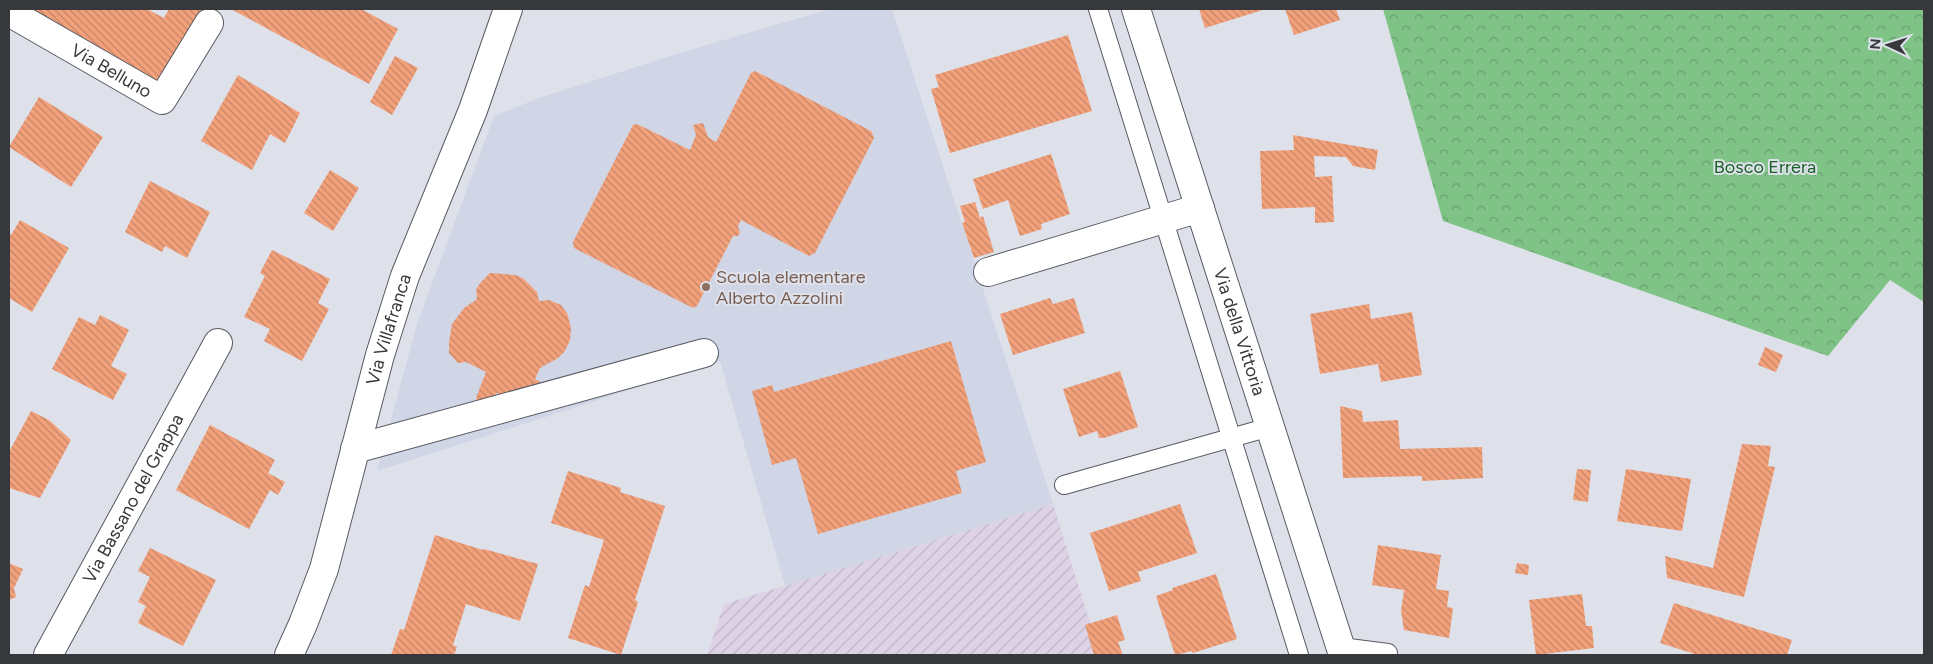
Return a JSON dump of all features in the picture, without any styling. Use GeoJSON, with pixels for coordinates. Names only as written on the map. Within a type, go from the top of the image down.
{"type":"FeatureCollection","features":[{"type":"Feature","properties":{"kind":"street","name":"Via Villafranca"},"geometry":{"type":"LineString","coordinates":[[289,655],[304,624],[324,569],[380,355],[405,276],[476,102],[508,9]]}},
{"type":"Feature","properties":{"kind":"street","name":"Via della Vittoria"},"geometry":{"type":"LineString","coordinates":[[1136,9],[1342,651]]}},
{"type":"Feature","properties":{"kind":"street","name":"Via Belluno"},"geometry":{"type":"LineString","coordinates":[[9,12],[162,100],[209,23]]}},
{"type":"Feature","properties":{"kind":"street"},"geometry":{"type":"LineString","coordinates":[[988,272],[1200,208]]}},
{"type":"Feature","properties":{"kind":"street","name":"Via Bassano del Grappa"},"geometry":{"type":"LineString","coordinates":[[48,655],[218,343]]}},
{"type":"Feature","properties":{"kind":"street"},"geometry":{"type":"LineString","coordinates":[[355,449],[704,353]]}},
{"type":"Feature","properties":{"kind":"lane"},"geometry":{"type":"LineString","coordinates":[[1098,9],[1299,655]]}},
{"type":"Feature","properties":{"kind":"lane"},"geometry":{"type":"LineString","coordinates":[[1064,485],[1270,427]]}},
{"type":"Feature","properties":{"kind":"lane"},"geometry":{"type":"LineString","coordinates":[[1342,651],[1388,653],[1388,655]]}},
{"type":"Feature","properties":{"kind":"shaded area","name":"Scuola elementare Alberto Azzolini"},"geometry":{"type":"Polygon","coordinates":[[[830,9],[892,9],[1053,504],[785,586],[720,361],[377,471],[417,324],[494,116],[539,98],[686,51],[830,9]]]}},
{"type":"Feature","properties":{"kind":"shaded area"},"geometry":{"type":"Polygon","coordinates":[[[1053,504],[1100,655],[707,655],[724,604],[1053,504]]]}},
{"type":"Feature","properties":{"kind":"green space","name":"Bosco Errera"},"geometry":{"type":"Polygon","coordinates":[[[1383,9],[1924,9],[1924,302],[1890,280],[1828,356],[1443,221],[1383,9]]]}},
{"type":"Feature","properties":{"kind":"building"},"geometry":{"type":"Polygon","coordinates":[[[24,9],[147,9],[164,18],[169,9],[206,9],[193,34],[158,84],[24,9]]]}},
{"type":"Feature","properties":{"kind":"building"},"geometry":{"type":"Polygon","coordinates":[[[231,9],[361,9],[398,29],[369,84],[231,9]]]}},
{"type":"Feature","properties":{"kind":"building"},"geometry":{"type":"Polygon","coordinates":[[[1199,9],[1266,9],[1205,28],[1199,9]]]}},
{"type":"Feature","properties":{"kind":"building"},"geometry":{"type":"Polygon","coordinates":[[[1285,9],[1336,9],[1340,20],[1294,35],[1285,9]]]}},
{"type":"Feature","properties":{"kind":"building"},"geometry":{"type":"Polygon","coordinates":[[[1068,35],[1092,111],[950,153],[931,89],[939,87],[935,75],[1068,35]]]}},
{"type":"Feature","properties":{"kind":"building"},"geometry":{"type":"Polygon","coordinates":[[[395,56],[418,68],[392,115],[370,102],[395,56]]]}},
{"type":"Feature","properties":{"kind":"building"},"geometry":{"type":"Polygon","coordinates":[[[755,71],[871,131],[874,138],[815,253],[809,256],[741,220],[738,226],[740,233],[738,236],[733,236],[697,306],[693,308],[574,248],[573,242],[633,125],[637,124],[690,150],[696,135],[693,125],[703,123],[708,137],[716,142],[751,73],[755,71]]]}},
{"type":"Feature","properties":{"kind":"building"},"geometry":{"type":"Polygon","coordinates":[[[238,75],[300,113],[285,143],[270,134],[252,170],[201,141],[238,75]]]}},
{"type":"Feature","properties":{"kind":"building"},"geometry":{"type":"Polygon","coordinates":[[[39,97],[103,137],[71,187],[9,147],[39,97]]]}},
{"type":"Feature","properties":{"kind":"building"},"geometry":{"type":"Polygon","coordinates":[[[1293,135],[1378,150],[1375,170],[1353,166],[1346,157],[1314,156],[1315,177],[1332,176],[1334,222],[1315,223],[1315,207],[1262,209],[1260,151],[1294,150],[1293,135]]]}},
{"type":"Feature","properties":{"kind":"building"},"geometry":{"type":"Polygon","coordinates":[[[1051,154],[1070,214],[1041,224],[1042,229],[1020,236],[1008,200],[983,209],[973,179],[1051,154]]]}},
{"type":"Feature","properties":{"kind":"building"},"geometry":{"type":"Polygon","coordinates":[[[330,170],[359,188],[333,231],[304,213],[330,170]]]}},
{"type":"Feature","properties":{"kind":"building"},"geometry":{"type":"Polygon","coordinates":[[[150,181],[210,212],[187,258],[165,246],[162,252],[125,232],[150,181]]]}},
{"type":"Feature","properties":{"kind":"building"},"geometry":{"type":"Polygon","coordinates":[[[975,202],[980,218],[983,216],[994,252],[974,258],[962,223],[965,222],[960,206],[975,202]]]}},
{"type":"Feature","properties":{"kind":"building"},"geometry":{"type":"Polygon","coordinates":[[[20,220],[69,248],[32,312],[9,298],[9,233],[11,235],[20,220]]]}},
{"type":"Feature","properties":{"kind":"building"},"geometry":{"type":"Polygon","coordinates":[[[272,250],[330,279],[318,303],[329,309],[302,361],[264,341],[270,329],[244,317],[265,276],[260,273],[272,250]]]}},
{"type":"Feature","properties":{"kind":"building"},"geometry":{"type":"Polygon","coordinates":[[[490,273],[516,275],[524,279],[537,292],[539,301],[549,300],[561,305],[567,313],[571,328],[570,340],[565,351],[558,358],[540,368],[535,379],[545,385],[521,399],[496,393],[491,405],[479,407],[476,398],[486,372],[466,362],[458,363],[449,353],[449,342],[452,324],[464,308],[476,300],[476,290],[490,273]]]}},
{"type":"Feature","properties":{"kind":"building"},"geometry":{"type":"Polygon","coordinates":[[[1050,298],[1053,304],[1074,298],[1085,333],[1013,355],[1000,314],[1050,298]]]}},
{"type":"Feature","properties":{"kind":"building"},"geometry":{"type":"Polygon","coordinates":[[[1369,304],[1371,319],[1412,312],[1422,375],[1381,382],[1378,364],[1320,374],[1310,314],[1369,304]]]}},
{"type":"Feature","properties":{"kind":"building"},"geometry":{"type":"Polygon","coordinates":[[[100,315],[129,330],[111,366],[127,374],[113,400],[52,369],[79,317],[95,325],[100,315]]]}},
{"type":"Feature","properties":{"kind":"building"},"geometry":{"type":"Polygon","coordinates":[[[951,341],[986,462],[956,471],[962,493],[818,534],[796,458],[772,465],[752,391],[772,385],[774,392],[951,341]]]}},
{"type":"Feature","properties":{"kind":"building"},"geometry":{"type":"Polygon","coordinates":[[[1765,347],[1783,355],[1776,372],[1758,365],[1765,347]]]}},
{"type":"Feature","properties":{"kind":"building"},"geometry":{"type":"Polygon","coordinates":[[[1120,371],[1138,427],[1104,438],[1099,438],[1097,431],[1079,437],[1063,389],[1120,371]]]}},
{"type":"Feature","properties":{"kind":"building"},"geometry":{"type":"Polygon","coordinates":[[[1340,406],[1362,411],[1363,422],[1398,420],[1400,449],[1482,447],[1483,478],[1422,481],[1422,476],[1343,478],[1340,406]]]}},
{"type":"Feature","properties":{"kind":"building"},"geometry":{"type":"Polygon","coordinates":[[[31,411],[49,420],[71,440],[40,498],[9,488],[9,452],[31,411]]]}},
{"type":"Feature","properties":{"kind":"building"},"geometry":{"type":"Polygon","coordinates":[[[210,425],[275,460],[268,473],[285,482],[278,495],[270,490],[249,529],[176,490],[210,425]]]}},
{"type":"Feature","properties":{"kind":"building"},"geometry":{"type":"Polygon","coordinates":[[[1742,444],[1771,446],[1768,466],[1775,467],[1744,597],[1667,578],[1665,556],[1713,568],[1742,444]]]}},
{"type":"Feature","properties":{"kind":"building"},"geometry":{"type":"Polygon","coordinates":[[[1577,469],[1591,470],[1588,502],[1573,500],[1577,469]]]}},
{"type":"Feature","properties":{"kind":"building"},"geometry":{"type":"Polygon","coordinates":[[[1626,469],[1691,479],[1682,531],[1617,521],[1626,469]]]}},
{"type":"Feature","properties":{"kind":"building"},"geometry":{"type":"Polygon","coordinates":[[[568,471],[621,488],[620,492],[665,506],[635,600],[638,602],[621,655],[568,638],[585,585],[589,587],[604,540],[551,523],[568,471]]]}},
{"type":"Feature","properties":{"kind":"building"},"geometry":{"type":"Polygon","coordinates":[[[1180,504],[1197,553],[1138,572],[1141,581],[1109,591],[1090,533],[1180,504]]]}},
{"type":"Feature","properties":{"kind":"building"},"geometry":{"type":"Polygon","coordinates":[[[435,535],[538,564],[520,621],[466,604],[453,645],[457,647],[454,655],[391,655],[400,629],[404,630],[435,535]]]}},
{"type":"Feature","properties":{"kind":"building"},"geometry":{"type":"Polygon","coordinates":[[[1378,545],[1441,555],[1436,589],[1449,591],[1447,607],[1453,608],[1449,638],[1404,630],[1401,611],[1404,590],[1372,585],[1378,545]]]}},
{"type":"Feature","properties":{"kind":"building"},"geometry":{"type":"Polygon","coordinates":[[[150,548],[216,580],[183,646],[138,623],[146,606],[138,602],[150,577],[138,571],[150,548]]]}},
{"type":"Feature","properties":{"kind":"building"},"geometry":{"type":"Polygon","coordinates":[[[9,563],[23,569],[14,588],[16,597],[9,600],[9,563]]]}},
{"type":"Feature","properties":{"kind":"building"},"geometry":{"type":"Polygon","coordinates":[[[1517,563],[1529,565],[1528,575],[1515,573],[1517,563]]]}},
{"type":"Feature","properties":{"kind":"building"},"geometry":{"type":"Polygon","coordinates":[[[1216,574],[1237,639],[1193,653],[1192,651],[1175,655],[1156,596],[1173,590],[1172,588],[1216,574]]]}},
{"type":"Feature","properties":{"kind":"building"},"geometry":{"type":"Polygon","coordinates":[[[1582,594],[1586,626],[1592,626],[1594,648],[1536,655],[1529,600],[1582,594]]]}},
{"type":"Feature","properties":{"kind":"building"},"geometry":{"type":"Polygon","coordinates":[[[1674,603],[1792,640],[1787,655],[1698,655],[1660,643],[1674,603]]]}},
{"type":"Feature","properties":{"kind":"building"},"geometry":{"type":"Polygon","coordinates":[[[1117,615],[1125,640],[1118,642],[1123,655],[1094,655],[1085,625],[1117,615]]]}},
{"type":"Feature","properties":{"kind":"place","name":"Scuola elementare Alberto Azzolini"},"geometry":{"type":"Point","coordinates":[706,287]}}]}
